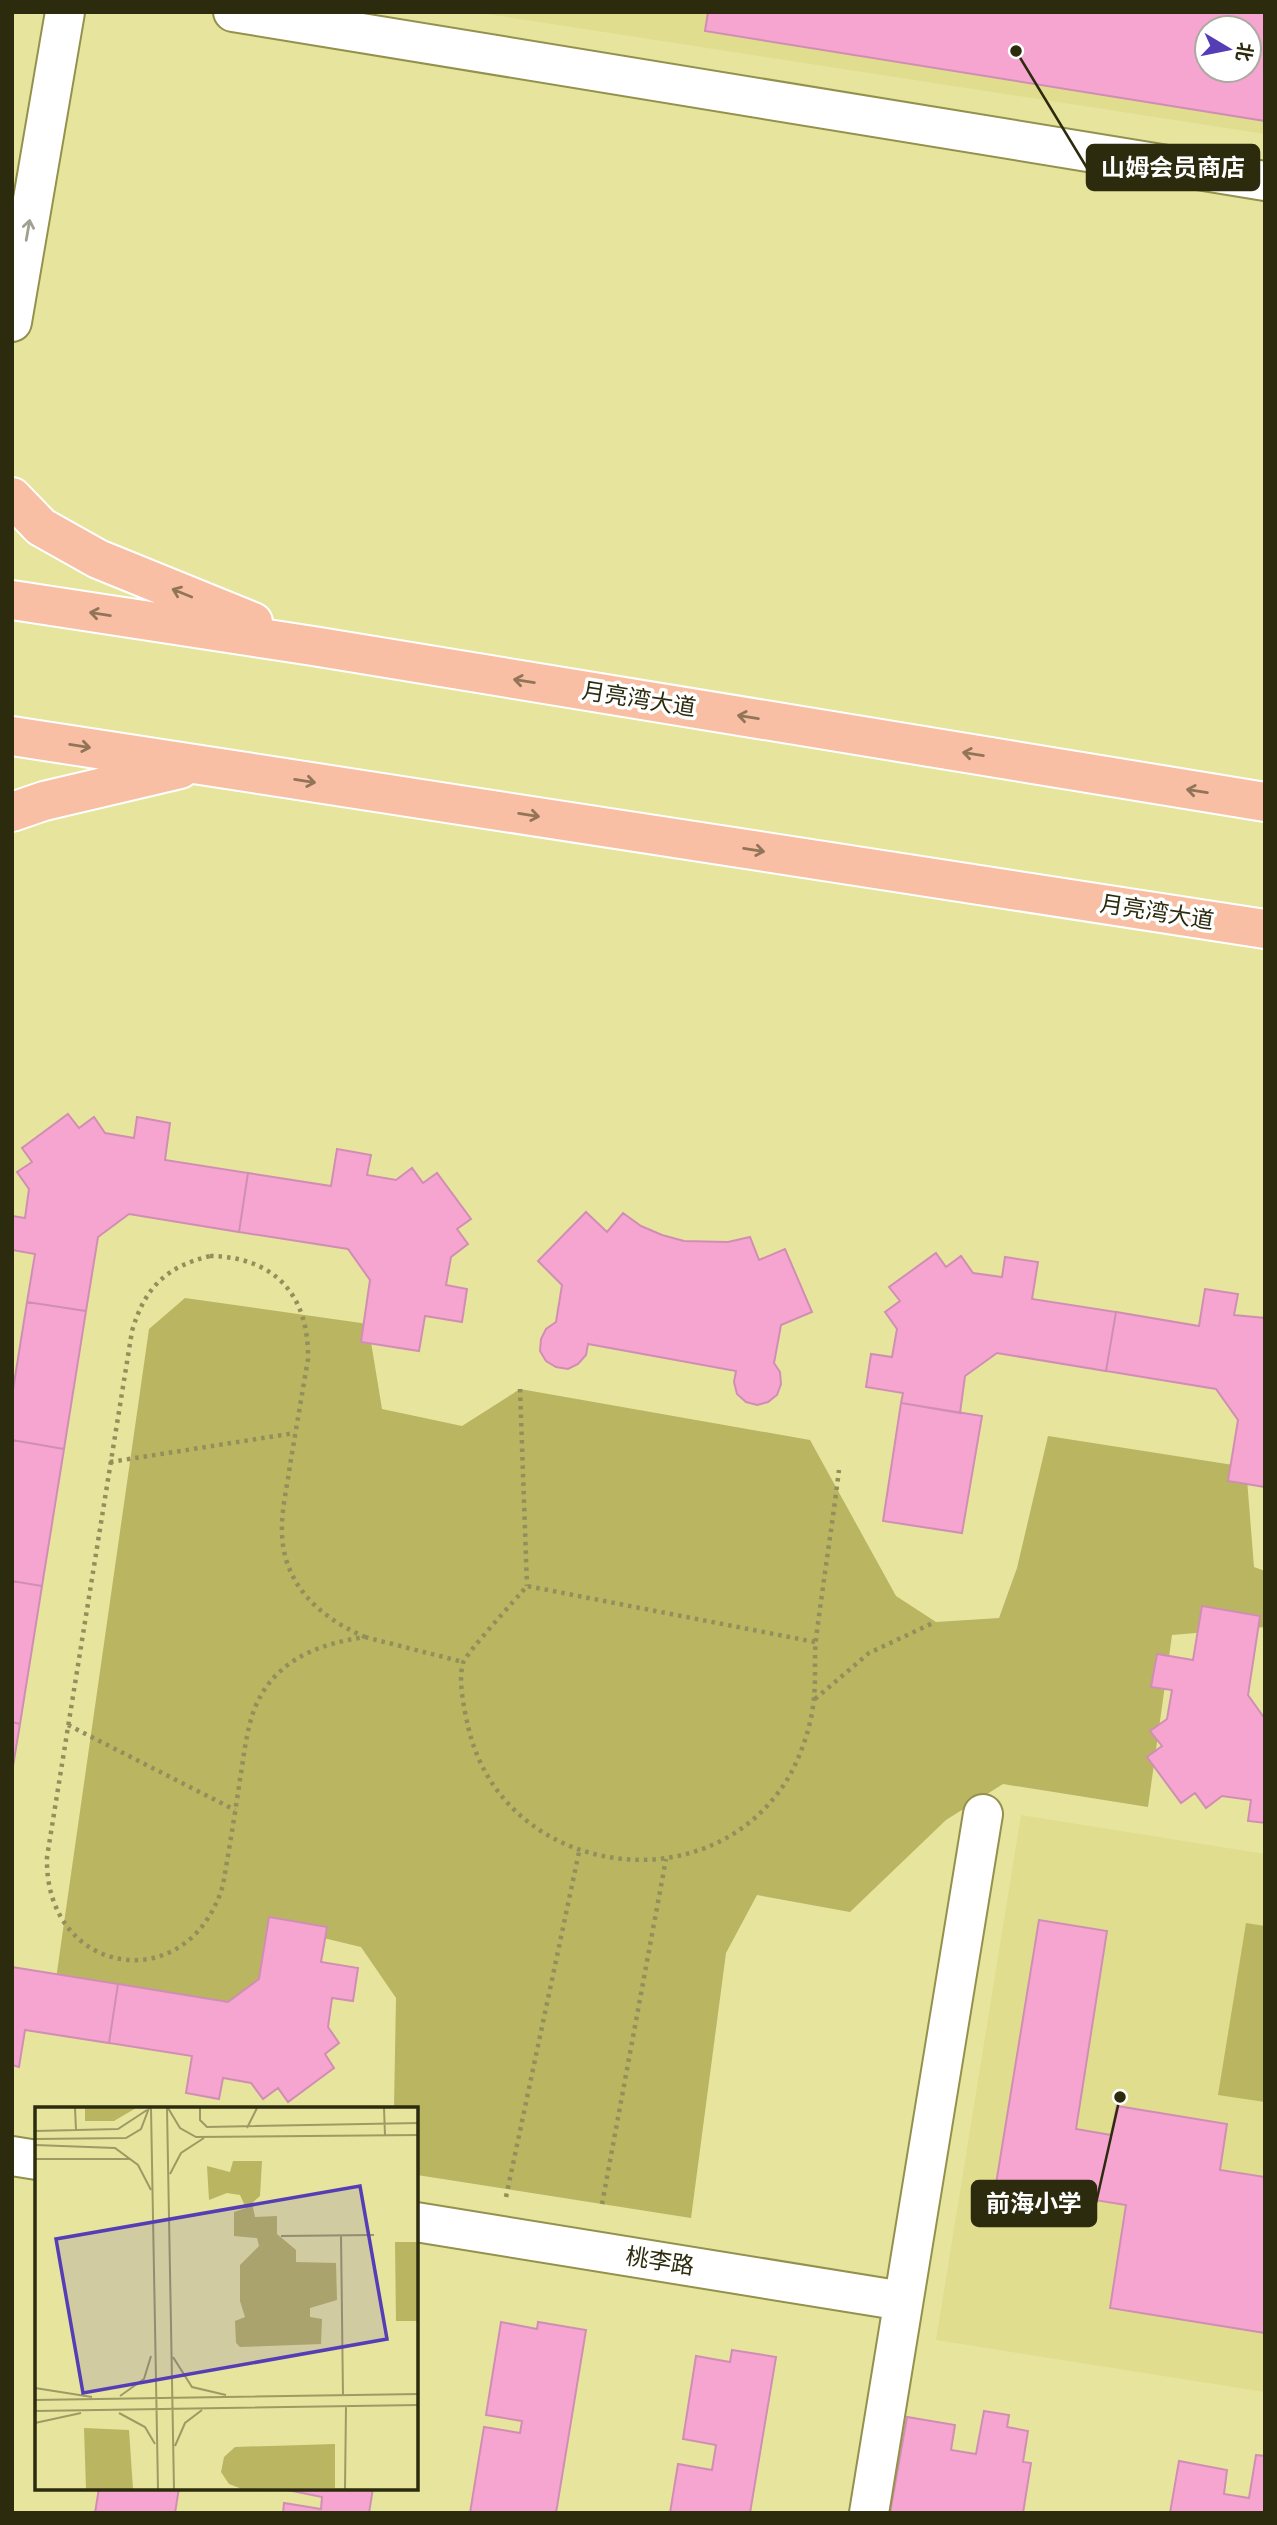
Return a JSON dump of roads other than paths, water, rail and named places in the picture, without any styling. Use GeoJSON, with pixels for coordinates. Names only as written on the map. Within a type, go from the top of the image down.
{"type":"FeatureCollection","features":[{"type":"Feature","properties":{"kind":"main road"},"geometry":{"type":"LineString","coordinates":[[12,496],[41,527],[98,559],[313,646]]}},
{"type":"Feature","properties":{"kind":"main road","name":"月亮湾大道"},"geometry":{"type":"LineString","coordinates":[[12,600],[313,646],[1265,802]]}},
{"type":"Feature","properties":{"kind":"main road","name":"月亮湾大道"},"geometry":{"type":"LineString","coordinates":[[12,736],[1265,929]]}},
{"type":"Feature","properties":{"kind":"main road"},"geometry":{"type":"LineString","coordinates":[[12,812],[44,801],[200,764]]}},
{"type":"Feature","properties":{"kind":"street"},"geometry":{"type":"LineString","coordinates":[[12,322],[65,12]]}},
{"type":"Feature","properties":{"kind":"street"},"geometry":{"type":"LineString","coordinates":[[233,12],[1265,181]]}},
{"type":"Feature","properties":{"kind":"street"},"geometry":{"type":"LineString","coordinates":[[869,2513],[983,1814]]}},
{"type":"Feature","properties":{"kind":"street"},"geometry":{"type":"LineString","coordinates":[[12,2155],[35,2160]]}},
{"type":"Feature","properties":{"kind":"street","name":"桃李路"},"geometry":{"type":"LineString","coordinates":[[418,2221],[903,2301]]}},
{"type":"Feature","properties":{"kind":"place","name":"山姆会员商店"},"geometry":{"type":"Point","coordinates":[1016,51]}},
{"type":"Feature","properties":{"kind":"place","name":"前海小学"},"geometry":{"type":"Point","coordinates":[1120,2097]}}]}
